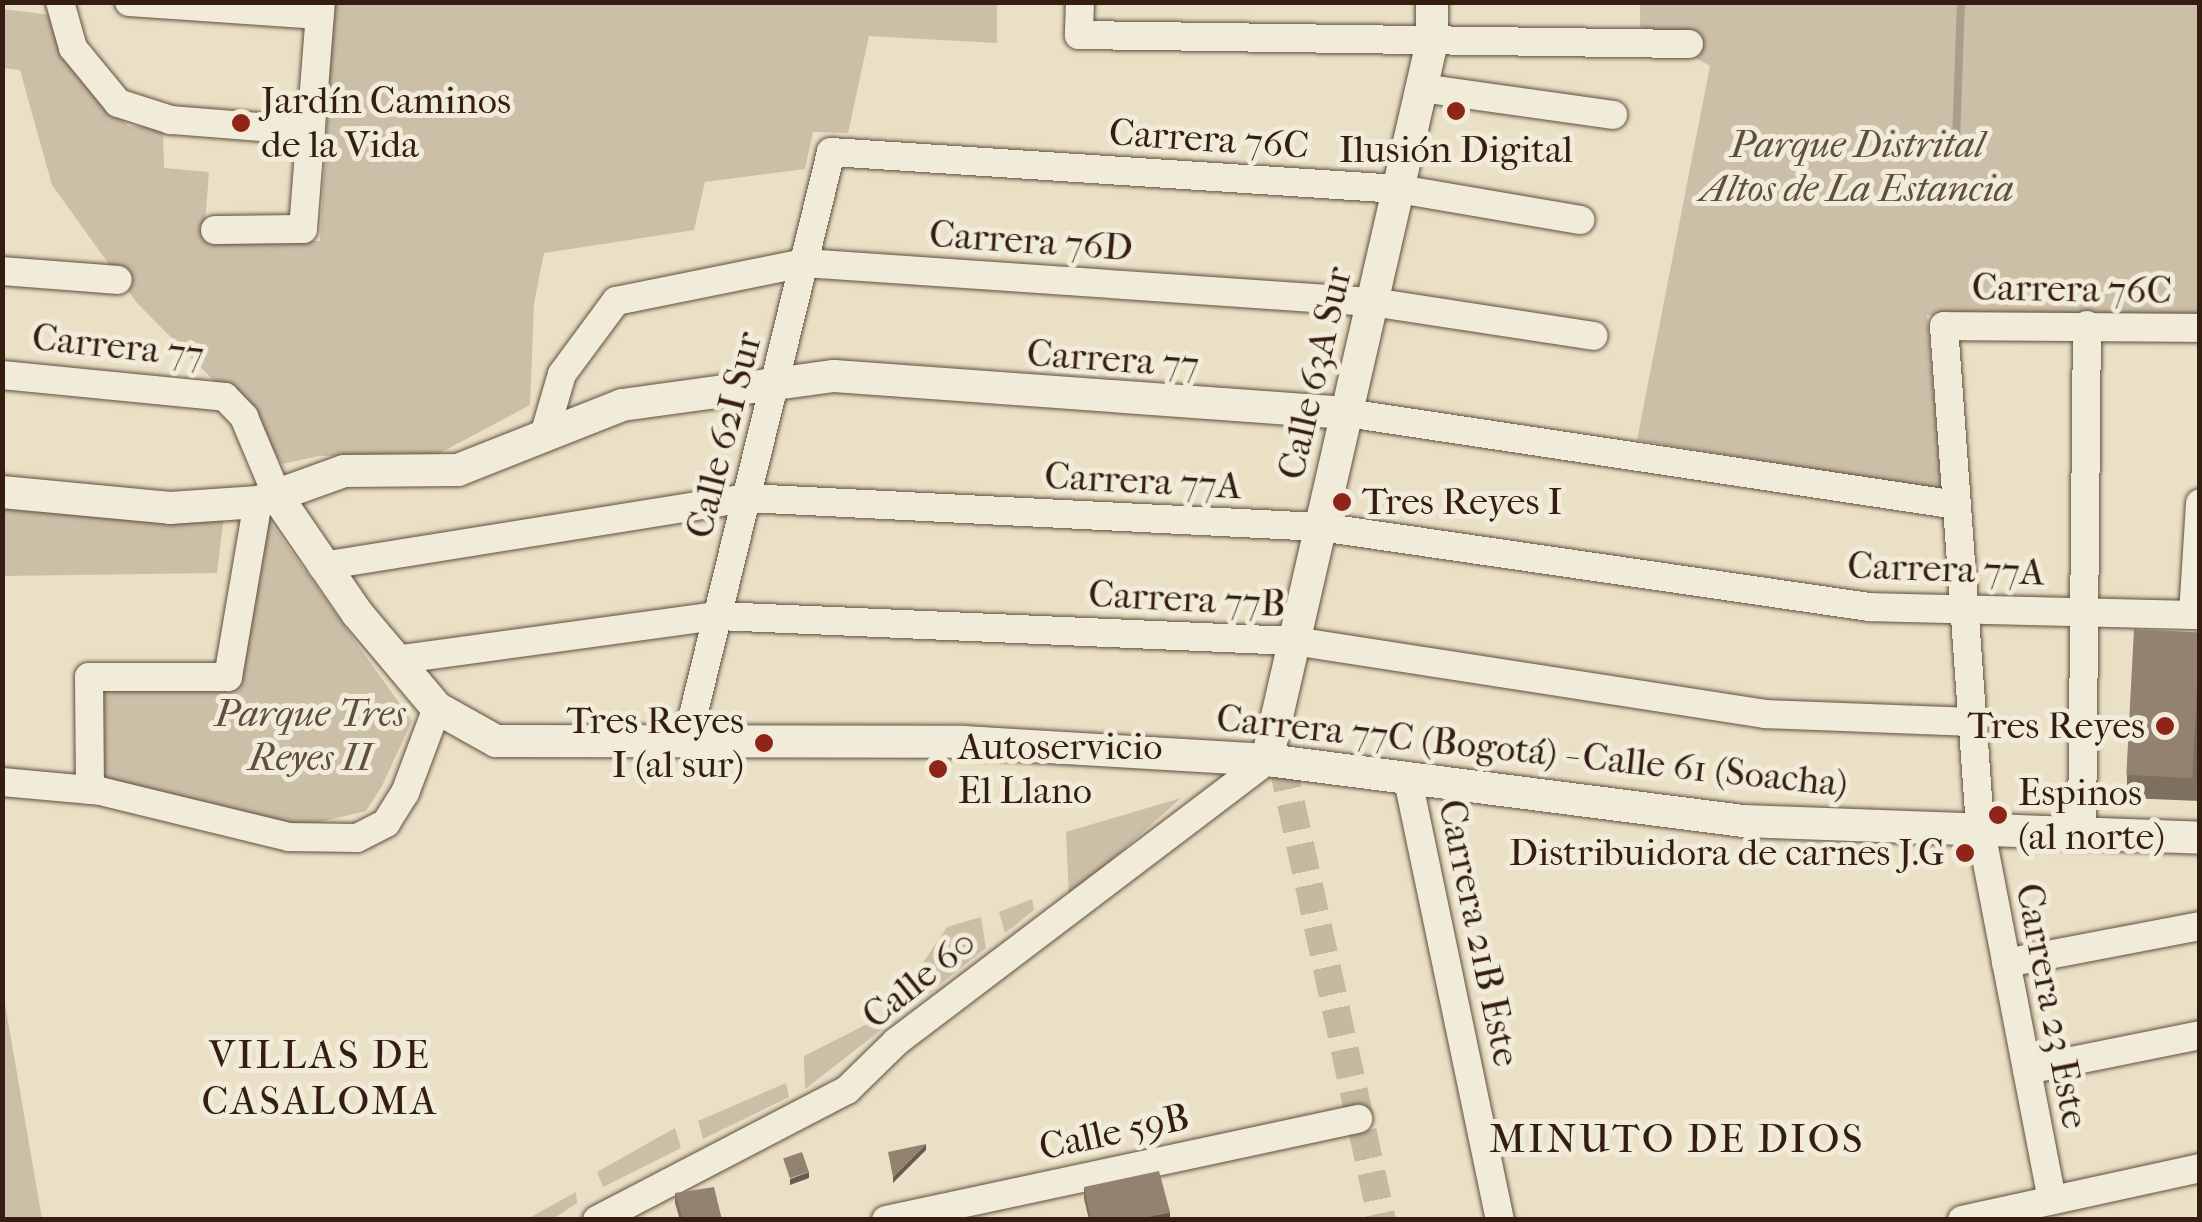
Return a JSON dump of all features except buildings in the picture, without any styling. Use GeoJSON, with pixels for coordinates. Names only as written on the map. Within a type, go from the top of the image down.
{"type":"FeatureCollection","features":[{"type":"Feature","properties":{"kind":"street"},"geometry":{"type":"LineString","coordinates":[[60,2],[73,48],[118,103],[171,120],[311,132]]}},
{"type":"Feature","properties":{"kind":"street"},"geometry":{"type":"LineString","coordinates":[[129,2],[320,9],[303,229],[215,230]]}},
{"type":"Feature","properties":{"kind":"street"},"geometry":{"type":"LineString","coordinates":[[1080,2],[1079,34],[1690,44]]}},
{"type":"Feature","properties":{"kind":"street","name":"Calle 63A Sur"},"geometry":{"type":"LineString","coordinates":[[1267,760],[1422,88],[1432,42],[1432,2]]}},
{"type":"Feature","properties":{"kind":"street"},"geometry":{"type":"LineString","coordinates":[[1422,88],[1614,115]]}},
{"type":"Feature","properties":{"kind":"street","name":"Carrera 76C"},"geometry":{"type":"LineString","coordinates":[[831,152],[1399,189],[1580,220]]}},
{"type":"Feature","properties":{"kind":"street","name":"Calle 62I Sur"},"geometry":{"type":"LineString","coordinates":[[688,736],[831,152]]}},
{"type":"Feature","properties":{"kind":"street","name":"Carrera 76D"},"geometry":{"type":"LineString","coordinates":[[545,432],[562,374],[616,302],[804,264],[1372,302],[1593,336]]}},
{"type":"Feature","properties":{"kind":"street"},"geometry":{"type":"LineString","coordinates":[[2,272],[118,280]]}},
{"type":"Feature","properties":{"kind":"street"},"geometry":{"type":"LineString","coordinates":[[2082,833],[2087,325]]}},
{"type":"Feature","properties":{"kind":"street","name":"Carrera 76C"},"geometry":{"type":"LineString","coordinates":[[1944,326],[2200,328]]}},
{"type":"Feature","properties":{"kind":"street","name":"Carrera 23 Este"},"geometry":{"type":"LineString","coordinates":[[1944,326],[1980,826],[2052,1200]]}},
{"type":"Feature","properties":{"kind":"street","name":"Carrera 77"},"geometry":{"type":"LineString","coordinates":[[2,375],[225,398],[244,417],[268,500]]}},
{"type":"Feature","properties":{"kind":"street","name":"Carrera 77"},"geometry":{"type":"LineString","coordinates":[[2,492],[170,508],[268,500],[344,472],[458,470],[545,432],[622,405],[776,380],[864,377],[1347,413],[1957,504]]}},
{"type":"Feature","properties":{"kind":"street","name":"Carrera 77A"},"geometry":{"type":"LineString","coordinates":[[322,566],[747,498],[1320,528],[1792,599],[2196,615]]}},
{"type":"Feature","properties":{"kind":"street"},"geometry":{"type":"LineString","coordinates":[[2,782],[90,790],[324,840],[356,838],[386,823],[405,792],[437,708],[268,500]]}},
{"type":"Feature","properties":{"kind":"street"},"geometry":{"type":"LineString","coordinates":[[90,790],[89,676],[228,677],[268,500]]}},
{"type":"Feature","properties":{"kind":"street"},"geometry":{"type":"LineString","coordinates":[[2196,615],[2200,503]]}},
{"type":"Feature","properties":{"kind":"street","name":"Carrera 77B"},"geometry":{"type":"LineString","coordinates":[[395,660],[718,616],[1294,642],[1765,714],[1972,722]]}},
{"type":"Feature","properties":{"kind":"street","name":"Carrera 77C (Bogotá) - Calle 61 (Soacha)"},"geometry":{"type":"LineString","coordinates":[[437,708],[496,741],[688,736],[964,742],[1267,760],[1746,821],[1980,826],[2200,838]]}},
{"type":"Feature","properties":{"kind":"street","name":"Calle 60"},"geometry":{"type":"LineString","coordinates":[[597,1220],[846,1090],[911,1030],[1267,760]]}},
{"type":"Feature","properties":{"kind":"street","name":"Carrera 21B Este"},"geometry":{"type":"LineString","coordinates":[[1408,780],[1500,1220]]}},
{"type":"Feature","properties":{"kind":"street"},"geometry":{"type":"LineString","coordinates":[[2006,963],[2200,926]]}},
{"type":"Feature","properties":{"kind":"street"},"geometry":{"type":"LineString","coordinates":[[2026,1070],[2200,1036]]}},
{"type":"Feature","properties":{"kind":"street","name":"Calle 59B"},"geometry":{"type":"LineString","coordinates":[[886,1220],[1358,1118]]}},
{"type":"Feature","properties":{"kind":"street"},"geometry":{"type":"LineString","coordinates":[[1962,1220],[2200,1168]]}},
{"type":"Feature","properties":{"kind":"green space"},"geometry":{"type":"Polygon","coordinates":[[[334,3],[997,3],[997,43],[869,36],[848,133],[813,132],[805,169],[705,182],[694,230],[544,253],[534,303],[530,405],[436,455],[319,456],[282,464],[255,422],[137,303],[52,185],[20,70],[3,68],[3,9],[51,15],[100,101],[129,126],[163,128],[164,168],[209,172],[204,236],[320,241],[334,3]]]}},
{"type":"Feature","properties":{"kind":"green space","name":"Parque Distrital Altos de La Estancia"},"geometry":{"type":"Polygon","coordinates":[[[1640,3],[2199,3],[2199,321],[1927,315],[1942,490],[1637,440],[1710,66],[1640,26],[1640,3]]]}},
{"type":"Feature","properties":{"kind":"green space"},"geometry":{"type":"Polygon","coordinates":[[[3,505],[224,515],[217,573],[3,576],[3,505]]]}},
{"type":"Feature","properties":{"kind":"green space","name":"Parque Tres Reyes II"},"geometry":{"type":"Polygon","coordinates":[[[269,520],[412,721],[366,811],[303,826],[96,782],[103,687],[240,684],[269,520]]]}},
{"type":"Feature","properties":{"kind":"green space"},"geometry":{"type":"Polygon","coordinates":[[[1181,798],[1069,898],[1066,832],[1181,798]]]}},
{"type":"Feature","properties":{"kind":"green space"},"geometry":{"type":"Polygon","coordinates":[[[1032,899],[1034,910],[1005,933],[999,912],[1032,899]]]}},
{"type":"Feature","properties":{"kind":"green space"},"geometry":{"type":"Polygon","coordinates":[[[981,917],[986,948],[905,1012],[901,995],[947,927],[981,917]]]}},
{"type":"Feature","properties":{"kind":"green space"},"geometry":{"type":"Polygon","coordinates":[[[3,992],[42,1219],[3,1219],[3,992]]]}},
{"type":"Feature","properties":{"kind":"green space"},"geometry":{"type":"Polygon","coordinates":[[[879,1018],[881,1030],[805,1089],[804,1056],[879,1018]]]}},
{"type":"Feature","properties":{"kind":"green space"},"geometry":{"type":"Polygon","coordinates":[[[786,1083],[789,1097],[703,1139],[698,1121],[786,1083]]]}},
{"type":"Feature","properties":{"kind":"green space"},"geometry":{"type":"Polygon","coordinates":[[[675,1128],[681,1148],[603,1187],[597,1172],[675,1128]]]}},
{"type":"Feature","properties":{"kind":"green space"},"geometry":{"type":"Polygon","coordinates":[[[576,1192],[577,1203],[553,1219],[527,1219],[576,1192]]]}},
{"type":"Feature","properties":{"kind":"waterway"},"geometry":{"type":"LineString","coordinates":[[1956,140],[1961,2]]}},
{"type":"Feature","properties":{"kind":"tunnel"},"geometry":{"type":"LineString","coordinates":[[1282,762],[1382,1220]]}},
{"type":"Feature","properties":{"kind":"place","name":"Ilusión Digital"},"geometry":{"type":"Point","coordinates":[1456,111]}},
{"type":"Feature","properties":{"kind":"place","name":"Jardín Caminos de la Vida"},"geometry":{"type":"Point","coordinates":[241,123]}},
{"type":"Feature","properties":{"kind":"place","name":"Tres Reyes I"},"geometry":{"type":"Point","coordinates":[1342,502]}},
{"type":"Feature","properties":{"kind":"place","name":"Tres Reyes"},"geometry":{"type":"Point","coordinates":[2165,726]}},
{"type":"Feature","properties":{"kind":"place","name":"Tres Reyes I (al sur)"},"geometry":{"type":"Point","coordinates":[764,743]}},
{"type":"Feature","properties":{"kind":"place","name":"Autoservicio El Llano"},"geometry":{"type":"Point","coordinates":[938,769]}},
{"type":"Feature","properties":{"kind":"place","name":"Espinos (al norte)"},"geometry":{"type":"Point","coordinates":[1998,815]}},
{"type":"Feature","properties":{"kind":"place","name":"Distribuidora de carnes J.G"},"geometry":{"type":"Point","coordinates":[1965,853]}},
{"type":"Feature","properties":{"kind":"district","name":"VILLAS DE CASALOMA"},"geometry":{"type":"Point","coordinates":[320,1078]}},
{"type":"Feature","properties":{"kind":"district","name":"MINUTO DE DIOS"},"geometry":{"type":"Point","coordinates":[1677,1139]}}]}
